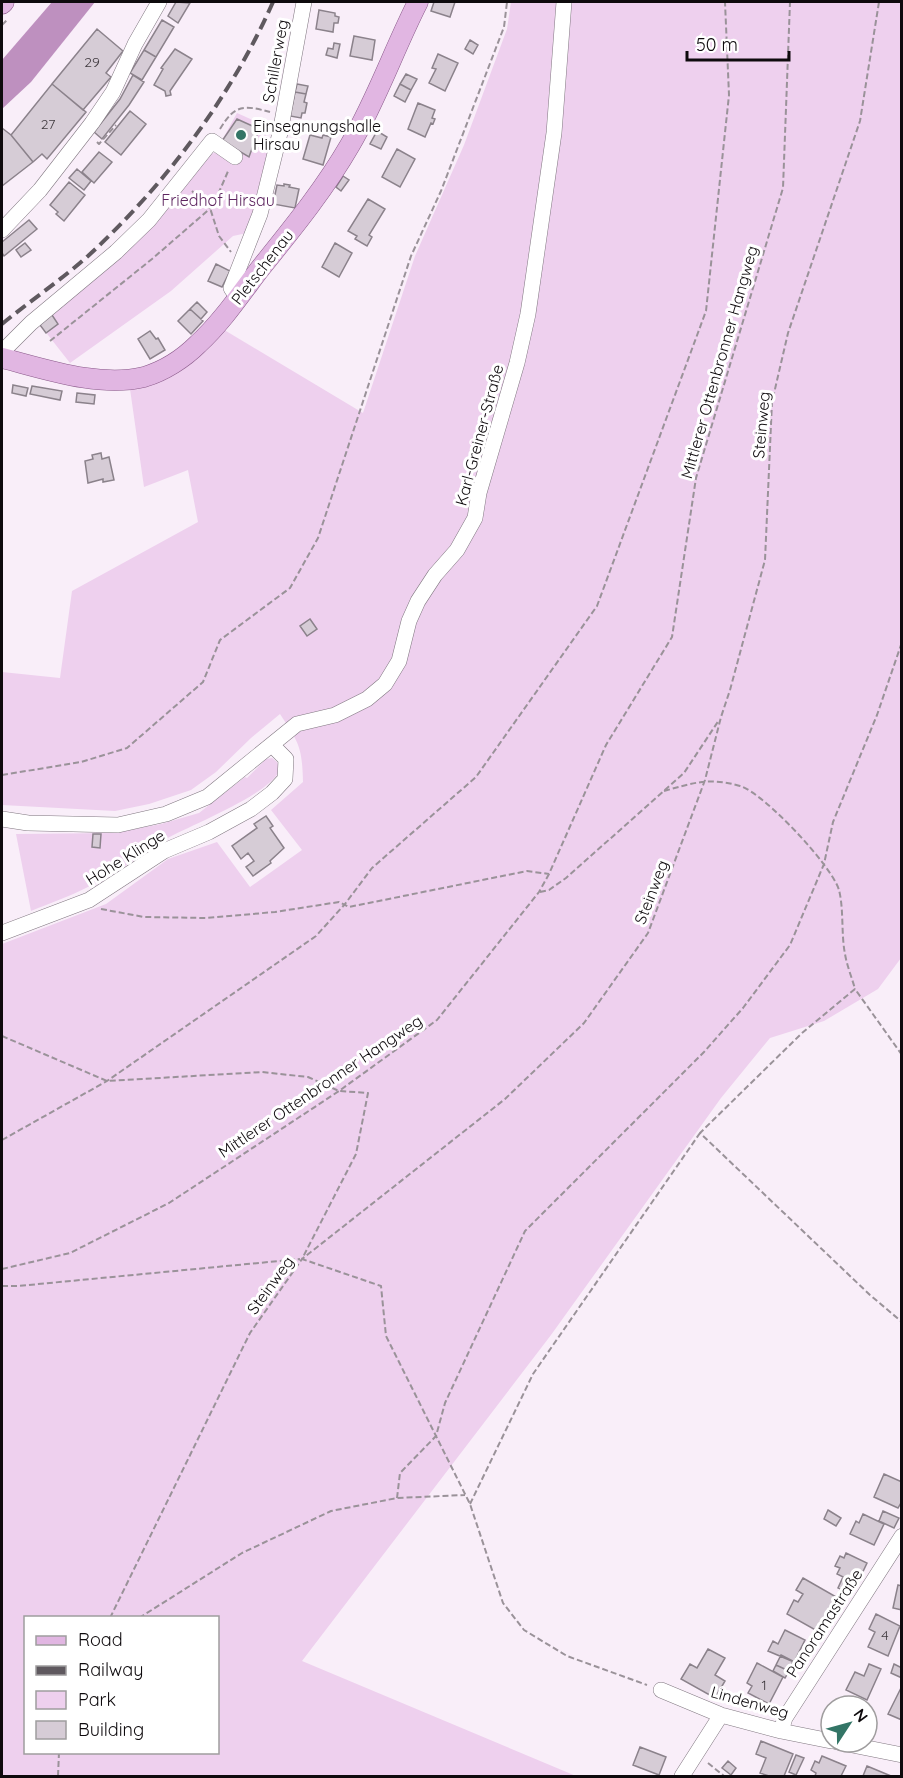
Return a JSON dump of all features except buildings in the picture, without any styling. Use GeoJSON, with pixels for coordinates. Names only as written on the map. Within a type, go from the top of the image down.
{"type":"FeatureCollection","features":[{"type":"Feature","properties":{"kind":"main road","name":"Pletschenau"},"geometry":{"type":"LineString","coordinates":[[2,357],[97,379],[118,381],[145,376],[185,356],[200,343],[321,191],[350,145],[382,82],[418,2]]}},
{"type":"Feature","properties":{"kind":"street"},"geometry":{"type":"LineString","coordinates":[[2,231],[40,190],[92,123],[113,92],[135,44],[159,2]]}},
{"type":"Feature","properties":{"kind":"street","name":"Schillerweg"},"geometry":{"type":"LineString","coordinates":[[237,297],[231,288],[260,214],[283,116],[304,2]]}},
{"type":"Feature","properties":{"kind":"street","name":"Karl-Greiner-Straße"},"geometry":{"type":"LineString","coordinates":[[5,824],[118,825],[166,814],[207,797],[297,724],[335,715],[367,699],[385,684],[399,661],[409,621],[418,601],[435,575],[457,550],[475,518],[479,493],[516,363],[528,314],[554,133],[564,2]]}},
{"type":"Feature","properties":{"kind":"street"},"geometry":{"type":"LineString","coordinates":[[2,357],[6,348],[31,323],[116,252],[149,220],[212,141],[235,157]]}},
{"type":"Feature","properties":{"kind":"street","name":"Hohe Klinge"},"geometry":{"type":"LineString","coordinates":[[2,933],[89,900],[164,851],[209,832],[251,809],[285,780],[286,759],[272,745]]}},
{"type":"Feature","properties":{"kind":"street","name":"Panoramastraße"},"geometry":{"type":"LineString","coordinates":[[781,1731],[785,1718],[902,1536]]}},
{"type":"Feature","properties":{"kind":"street","name":"Lindenweg"},"geometry":{"type":"LineString","coordinates":[[661,1690],[722,1715],[819,1739]]}},
{"type":"Feature","properties":{"kind":"street"},"geometry":{"type":"LineString","coordinates":[[682,1776],[722,1715]]}},
{"type":"Feature","properties":{"kind":"street"},"geometry":{"type":"LineString","coordinates":[[879,1750],[902,1755]]}},
{"type":"Feature","properties":{"kind":"path"},"geometry":{"type":"LineString","coordinates":[[2,775],[81,762],[127,748],[203,682],[220,639],[290,588],[318,538],[411,256],[441,191],[504,27],[507,2]]}},
{"type":"Feature","properties":{"kind":"path"},"geometry":{"type":"LineString","coordinates":[[2,1140],[107,1081],[316,936],[345,904],[372,868],[476,777],[597,606],[706,310],[729,95],[725,2]]}},
{"type":"Feature","properties":{"kind":"path","name":"Mittlerer Ottenbronner Hangweg"},"geometry":{"type":"LineString","coordinates":[[2,1269],[70,1253],[169,1203],[339,1091],[437,1020],[539,892],[606,745],[672,638],[696,478],[783,188],[790,2]]}},
{"type":"Feature","properties":{"kind":"path","name":"Steinweg"},"geometry":{"type":"LineString","coordinates":[[110,1616],[250,1333],[302,1259],[505,1099],[584,1023],[648,933],[705,780],[765,560],[772,402],[788,333],[860,121],[879,2]]}},
{"type":"Feature","properties":{"kind":"path"},"geometry":{"type":"LineString","coordinates":[[212,141],[228,116],[237,108],[255,108],[283,116]]}},
{"type":"Feature","properties":{"kind":"path"},"geometry":{"type":"LineString","coordinates":[[99,144],[116,125]]}},
{"type":"Feature","properties":{"kind":"path"},"geometry":{"type":"LineString","coordinates":[[50,341],[152,259],[213,206],[235,157]]}},
{"type":"Feature","properties":{"kind":"path"},"geometry":{"type":"LineString","coordinates":[[181,181],[210,208],[219,236],[228,250],[242,261]]}},
{"type":"Feature","properties":{"kind":"path"},"geometry":{"type":"LineString","coordinates":[[397,1498],[400,1473],[436,1436],[445,1403],[525,1230],[704,1052],[743,1008],[790,945],[824,864],[832,822],[877,715],[902,642]]}},
{"type":"Feature","properties":{"kind":"path"},"geometry":{"type":"LineString","coordinates":[[539,892],[549,890],[566,878],[684,772],[721,717]]}},
{"type":"Feature","properties":{"kind":"path"},"geometry":{"type":"LineString","coordinates":[[664,791],[705,780],[742,786],[759,798],[801,838],[824,864],[838,890],[845,955],[855,989],[902,1055]]}},
{"type":"Feature","properties":{"kind":"path"},"geometry":{"type":"LineString","coordinates":[[89,900],[102,910],[154,917],[206,918],[275,912],[339,902],[349,907],[527,871],[549,874]]}},
{"type":"Feature","properties":{"kind":"path"},"geometry":{"type":"LineString","coordinates":[[470,1504],[532,1374],[700,1133],[802,1033],[855,989]]}},
{"type":"Feature","properties":{"kind":"path"},"geometry":{"type":"LineString","coordinates":[[2,1036],[107,1081],[262,1072],[308,1077],[339,1091],[368,1093],[356,1154],[302,1259]]}},
{"type":"Feature","properties":{"kind":"path"},"geometry":{"type":"LineString","coordinates":[[700,1133],[870,1295],[902,1322]]}},
{"type":"Feature","properties":{"kind":"path"},"geometry":{"type":"LineString","coordinates":[[2,1286],[302,1259],[381,1286],[386,1336],[470,1504],[503,1603],[524,1630],[567,1656],[661,1690]]}},
{"type":"Feature","properties":{"kind":"path"},"geometry":{"type":"LineString","coordinates":[[141,1616],[242,1553],[331,1511],[397,1498],[465,1495]]}},
{"type":"Feature","properties":{"kind":"path"},"geometry":{"type":"LineString","coordinates":[[697,1753],[723,1776]]}},
{"type":"Feature","properties":{"kind":"path"},"geometry":{"type":"LineString","coordinates":[[58,1776],[59,1754]]}},
{"type":"Feature","properties":{"kind":"green space"},"geometry":{"type":"Polygon","coordinates":[[[511,2],[901,2],[901,958],[878,989],[824,1021],[770,1038],[721,1098],[551,1335],[302,1661],[576,1776],[2,1776],[2,944],[106,904],[168,859],[217,842],[250,887],[302,850],[271,810],[303,782],[302,760],[298,745],[280,714],[216,772],[191,790],[149,804],[115,811],[2,805],[2,672],[60,678],[72,591],[198,522],[188,470],[144,487],[130,389],[221,328],[363,413],[415,256],[464,145],[507,29],[511,2]]]}},
{"type":"Feature","properties":{"kind":"green space","name":"Friedhof Hirsau"},"geometry":{"type":"Polygon","coordinates":[[[237,113],[268,127],[262,148],[272,151],[247,233],[233,236],[171,291],[70,363],[37,321],[209,154],[215,153],[237,113]]]}},
{"type":"Feature","properties":{"kind":"green space"},"geometry":{"type":"Polygon","coordinates":[[[272,758],[277,762],[280,770],[273,780],[261,789],[228,809],[164,840],[100,881],[31,911],[16,834],[113,833],[161,824],[199,813],[245,777],[247,778],[266,759],[272,758]]]}},
{"type":"Feature","properties":{"kind":"shaded area"},"geometry":{"type":"Polygon","coordinates":[[[52,2],[95,2],[31,82],[2,109],[2,60],[52,2]]]}},
{"type":"Feature","properties":{"kind":"railway"},"geometry":{"type":"LineString","coordinates":[[2,324],[88,256],[143,200],[194,138],[216,105],[237,72],[273,2]]}},
{"type":"Feature","properties":{"kind":"place","name":"Einsegnungshalle Hirsau"},"geometry":{"type":"Point","coordinates":[241,135]}}]}
